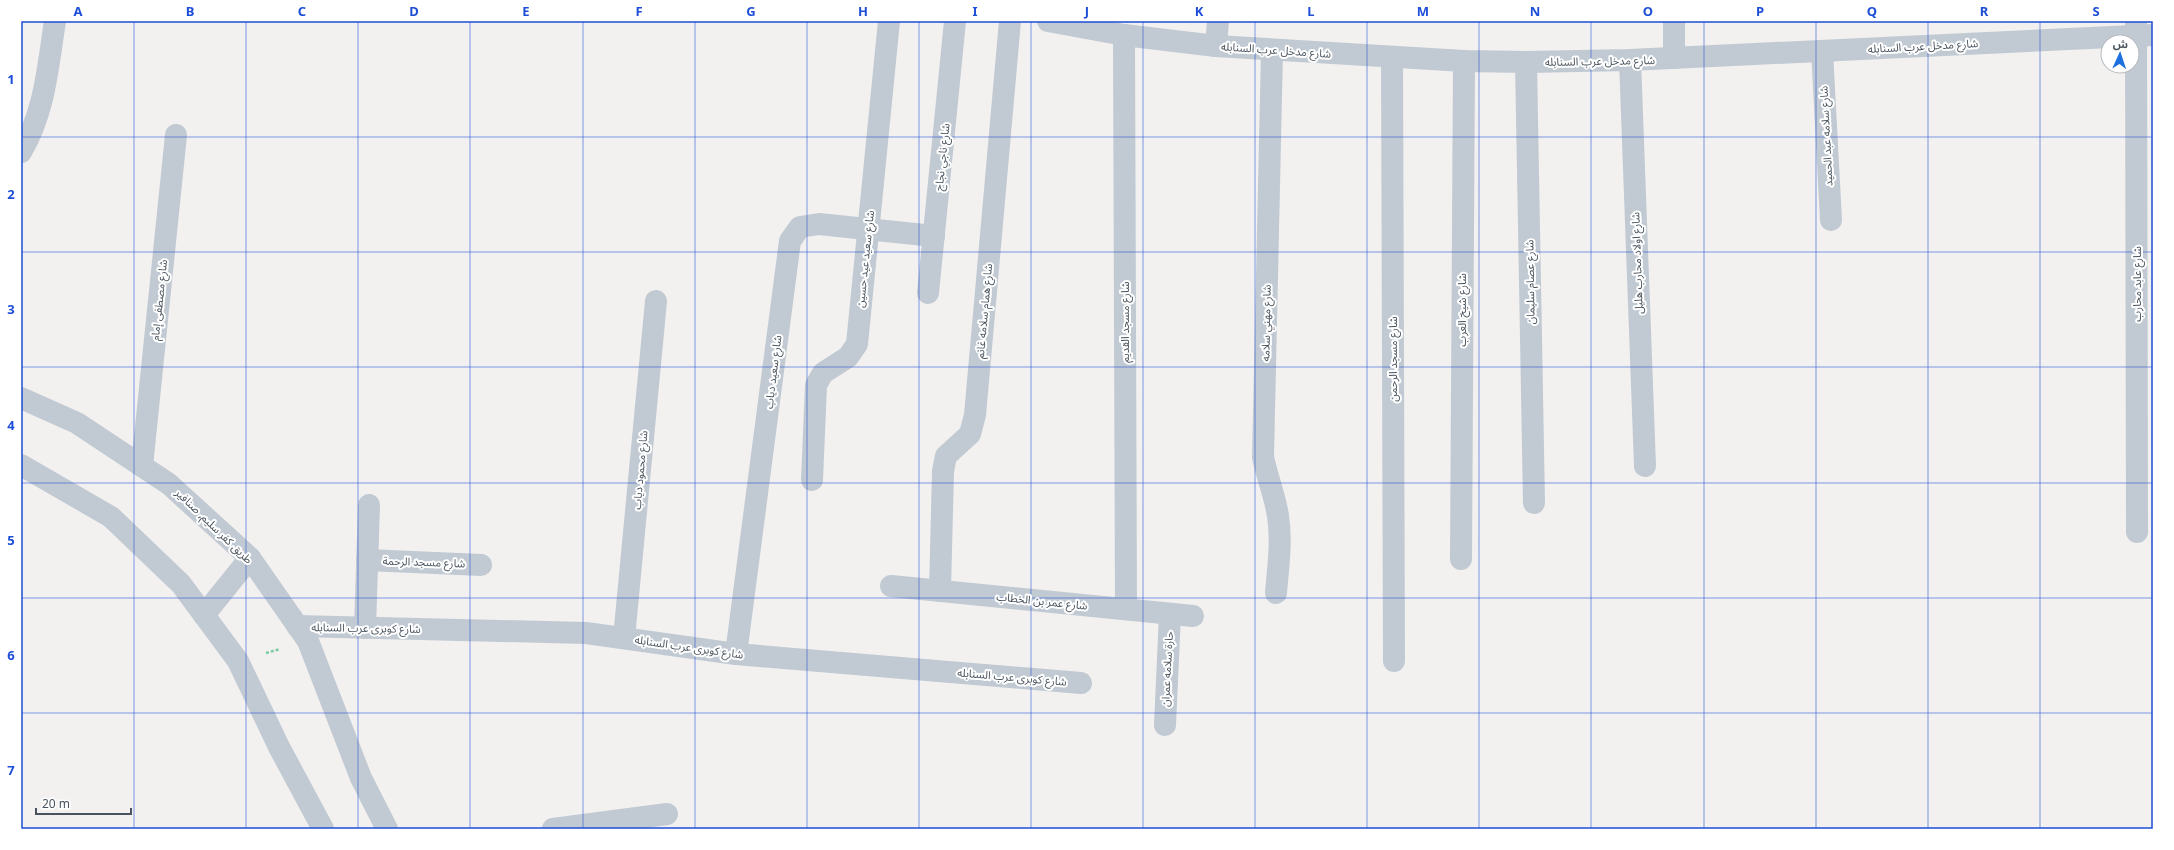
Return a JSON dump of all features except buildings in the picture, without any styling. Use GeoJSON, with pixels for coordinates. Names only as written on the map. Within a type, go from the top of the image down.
{"type":"FeatureCollection","features":[{"type":"Feature","properties":{"kind":"street"},"geometry":{"type":"LineString","coordinates":[[21,152],[32,133],[44,95],[55,21]]}},
{"type":"Feature","properties":{"kind":"street","name":"شارع سعيد عيد حسين"},"geometry":{"type":"LineString","coordinates":[[812,480],[816,385],[823,373],[848,357],[857,344],[889,21]]}},
{"type":"Feature","properties":{"kind":"street","name":"شارع ناجي نجاح"},"geometry":{"type":"LineString","coordinates":[[928,293],[955,21]]}},
{"type":"Feature","properties":{"kind":"street","name":"شارع همام سلامه غانم"},"geometry":{"type":"LineString","coordinates":[[940,590],[943,471],[946,456],[970,434],[975,415],[1010,21]]}},
{"type":"Feature","properties":{"kind":"street","name":"شارع مدخل عرب السنابله"},"geometry":{"type":"LineString","coordinates":[[1048,21],[1136,31],[1216,46],[1272,51],[1464,61],[1526,62],[1630,60],[1822,51],[2142,31]]}},
{"type":"Feature","properties":{"kind":"street"},"geometry":{"type":"LineString","coordinates":[[1216,46],[1218,21]]}},
{"type":"Feature","properties":{"kind":"street"},"geometry":{"type":"LineString","coordinates":[[1674,21],[1674,58]]}},
{"type":"Feature","properties":{"kind":"street","name":"شارع مسجد القديم"},"geometry":{"type":"LineString","coordinates":[[1126,609],[1136,31]]}},
{"type":"Feature","properties":{"kind":"street","name":"شارع عابد محارب"},"geometry":{"type":"LineString","coordinates":[[2137,532],[2142,31]]}},
{"type":"Feature","properties":{"kind":"street","name":"شارع مهني سلامه"},"geometry":{"type":"LineString","coordinates":[[1272,51],[1263,457],[1267,479],[1278,516],[1280,533],[1276,593]]}},
{"type":"Feature","properties":{"kind":"street","name":"شارع سلامه عبد الحميد"},"geometry":{"type":"LineString","coordinates":[[1822,51],[1830,220]]}},
{"type":"Feature","properties":{"kind":"street","name":"شارع مسجد الرحمن"},"geometry":{"type":"LineString","coordinates":[[1392,57],[1394,661]]}},
{"type":"Feature","properties":{"kind":"street","name":"شارع اولاد محارب هليل"},"geometry":{"type":"LineString","coordinates":[[1630,60],[1644,466]]}},
{"type":"Feature","properties":{"kind":"street","name":"شارع شيخ العرب"},"geometry":{"type":"LineString","coordinates":[[1461,559],[1464,61]]}},
{"type":"Feature","properties":{"kind":"street","name":"شارع عصام سليمان"},"geometry":{"type":"LineString","coordinates":[[1526,62],[1534,503]]}},
{"type":"Feature","properties":{"kind":"street","name":"شارع مصطفى إمام"},"geometry":{"type":"LineString","coordinates":[[142,466],[176,135]]}},
{"type":"Feature","properties":{"kind":"street","name":"شارع سعيد دياب"},"geometry":{"type":"LineString","coordinates":[[736,654],[790,240],[800,227],[818,224],[934,236]]}},
{"type":"Feature","properties":{"kind":"street","name":"شارع محمود دياب"},"geometry":{"type":"LineString","coordinates":[[624,638],[656,301]]}},
{"type":"Feature","properties":{"kind":"street","name":"طريق كفر سليم, صنافير"},"geometry":{"type":"LineString","coordinates":[[21,398],[77,423],[169,484],[250,558],[302,634],[361,778],[387,829]]}},
{"type":"Feature","properties":{"kind":"street"},"geometry":{"type":"LineString","coordinates":[[21,465],[111,518],[181,584],[238,661],[280,747],[323,829]]}},
{"type":"Feature","properties":{"kind":"street"},"geometry":{"type":"LineString","coordinates":[[365,628],[369,505]]}},
{"type":"Feature","properties":{"kind":"street"},"geometry":{"type":"LineString","coordinates":[[204,615],[250,558]]}},
{"type":"Feature","properties":{"kind":"street","name":"شارع مسجد الرحمة"},"geometry":{"type":"LineString","coordinates":[[367,560],[481,565]]}},
{"type":"Feature","properties":{"kind":"street","name":"شارع عمر بن الخطاب"},"geometry":{"type":"LineString","coordinates":[[891,586],[1193,616]]}},
{"type":"Feature","properties":{"kind":"street","name":"حارة سلامه عمران"},"geometry":{"type":"LineString","coordinates":[[1165,725],[1170,614]]}},
{"type":"Feature","properties":{"kind":"street","name":"شارع كوبرى عرب السنابله"},"geometry":{"type":"LineString","coordinates":[[302,634],[365,628],[586,633],[736,654],[1081,683]]}},
{"type":"Feature","properties":{"kind":"street"},"geometry":{"type":"LineString","coordinates":[[553,829],[667,814]]}},
{"type":"Feature","properties":{"kind":"path"},"geometry":{"type":"LineString","coordinates":[[238,661],[302,634]]}}]}
